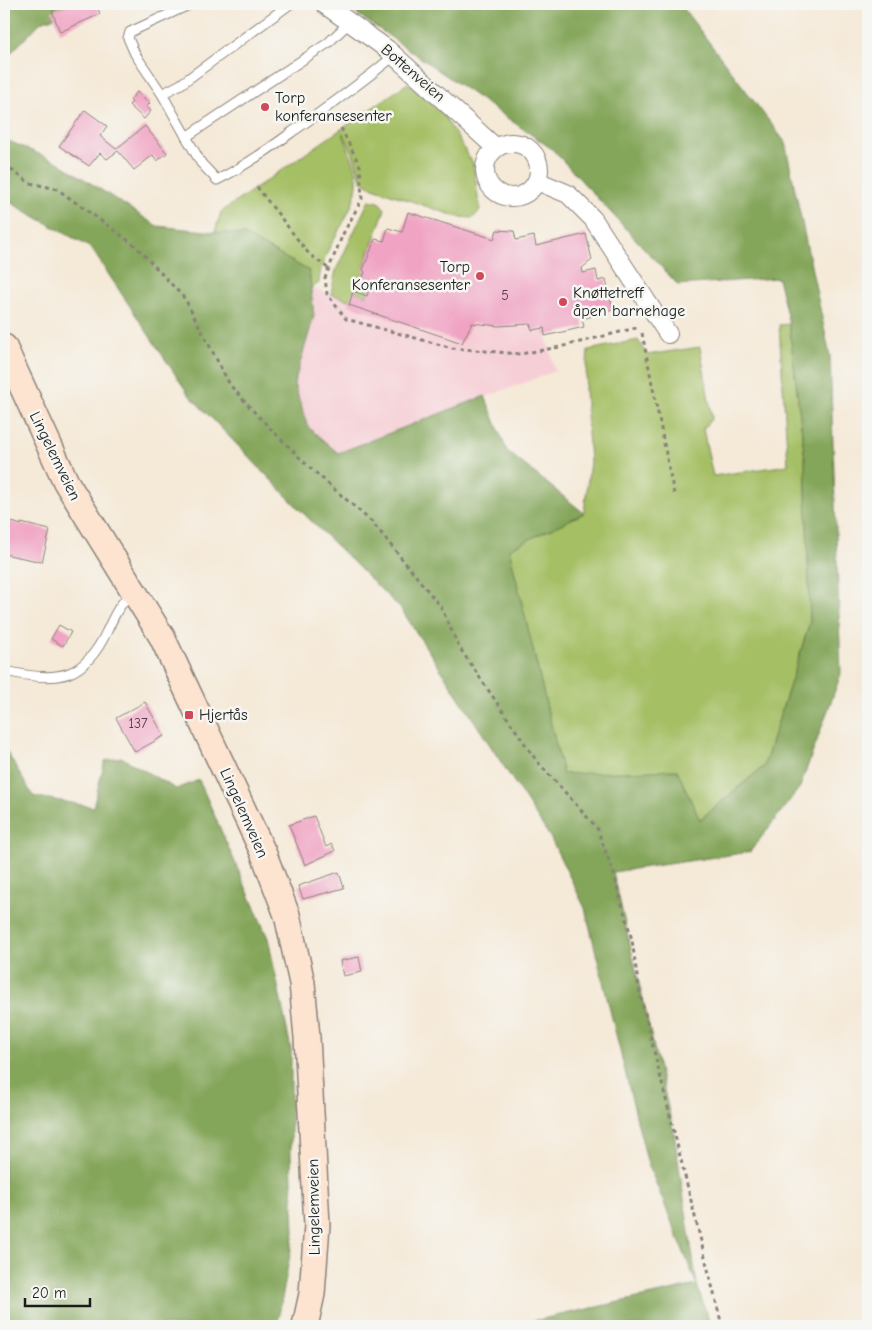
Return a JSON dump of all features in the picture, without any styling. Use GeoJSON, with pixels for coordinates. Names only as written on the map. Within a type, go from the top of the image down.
{"type":"FeatureCollection","features":[{"type":"Feature","properties":{"kind":"main road","name":"Lingelemveien"},"geometry":{"type":"LineString","coordinates":[[4,347],[66,482],[162,638],[262,852],[286,916],[296,951],[308,1037],[317,1225],[312,1294],[305,1326]]}},
{"type":"Feature","properties":{"kind":"street","name":"Bottenveien"},"geometry":{"type":"LineString","coordinates":[[324,4],[394,56],[496,148]]}},
{"type":"Feature","properties":{"kind":"street"},"geometry":{"type":"LineString","coordinates":[[512,143],[528,148],[538,161],[537,180],[528,192],[520,196],[510,197],[494,190],[486,173],[486,163],[496,148],[512,143]]}},
{"type":"Feature","properties":{"kind":"street"},"geometry":{"type":"LineString","coordinates":[[537,180],[568,194],[593,219],[668,334]]}},
{"type":"Feature","properties":{"kind":"lane"},"geometry":{"type":"LineString","coordinates":[[191,4],[130,32],[128,38],[201,163],[217,180],[237,171],[279,142],[394,56]]}},
{"type":"Feature","properties":{"kind":"lane"},"geometry":{"type":"LineString","coordinates":[[162,94],[181,84],[290,4]]}},
{"type":"Feature","properties":{"kind":"lane"},"geometry":{"type":"LineString","coordinates":[[186,137],[328,43],[350,22]]}},
{"type":"Feature","properties":{"kind":"lane"},"geometry":{"type":"LineString","coordinates":[[10,672],[56,676],[73,673],[80,669],[91,659],[100,646],[124,600],[135,592]]}},
{"type":"Feature","properties":{"kind":"path"},"geometry":{"type":"LineString","coordinates":[[341,128],[360,166],[362,199],[343,234],[326,278],[327,294],[346,319],[452,348],[520,354],[630,330]]}},
{"type":"Feature","properties":{"kind":"path"},"geometry":{"type":"LineString","coordinates":[[4,165],[30,183],[57,189],[99,218],[136,246],[185,299],[230,385],[308,466],[373,523],[441,607],[459,647],[536,760],[597,828],[613,872],[632,940],[639,990],[722,1326]]}},
{"type":"Feature","properties":{"kind":"path"},"geometry":{"type":"LineString","coordinates":[[257,187],[309,254],[329,269]]}},
{"type":"Feature","properties":{"kind":"path"},"geometry":{"type":"LineString","coordinates":[[641,326],[674,494]]}},
{"type":"Feature","properties":{"kind":"shaded area"},"geometry":{"type":"Polygon","coordinates":[[[311,288],[351,301],[349,305],[462,343],[472,323],[498,326],[530,324],[532,330],[544,328],[555,371],[338,453],[308,427],[294,384],[314,316],[311,288]]]}},
{"type":"Feature","properties":{"kind":"green space"},"geometry":{"type":"Polygon","coordinates":[[[4,4],[93,4],[41,22],[7,57],[4,102],[4,4]]]}},
{"type":"Feature","properties":{"kind":"green space"},"geometry":{"type":"Polygon","coordinates":[[[343,4],[680,4],[785,142],[830,356],[841,674],[800,787],[750,852],[613,872],[674,1133],[697,1285],[647,1161],[585,908],[550,837],[401,609],[303,513],[189,395],[91,248],[4,199],[4,139],[58,162],[157,226],[244,235],[309,271],[314,316],[294,384],[308,427],[338,453],[485,396],[507,451],[584,513],[509,549],[563,774],[677,770],[700,820],[764,766],[810,622],[805,459],[789,324],[778,278],[678,285],[552,149],[343,4]]]}},
{"type":"Feature","properties":{"kind":"green space"},"geometry":{"type":"Polygon","coordinates":[[[408,83],[441,111],[473,163],[480,211],[473,218],[458,217],[373,188],[361,180],[353,153],[343,133],[355,165],[357,185],[350,210],[325,258],[319,283],[311,288],[309,271],[244,235],[215,232],[221,212],[408,83]]]}},
{"type":"Feature","properties":{"kind":"green space"},"geometry":{"type":"Polygon","coordinates":[[[369,200],[379,202],[385,209],[363,270],[365,272],[361,282],[370,285],[367,296],[354,291],[351,301],[331,294],[336,270],[369,200]]]}},
{"type":"Feature","properties":{"kind":"green space"},"geometry":{"type":"Polygon","coordinates":[[[789,324],[805,459],[810,622],[764,766],[699,820],[677,770],[563,775],[509,549],[584,513],[590,461],[585,390],[588,350],[638,340],[647,355],[700,347],[712,418],[703,429],[713,476],[788,465],[779,325],[789,324]]]}},
{"type":"Feature","properties":{"kind":"green space"},"geometry":{"type":"Polygon","coordinates":[[[4,747],[33,796],[93,807],[105,761],[121,757],[176,789],[199,780],[268,938],[291,1049],[291,1155],[294,1233],[277,1326],[4,1326],[4,747]]]}},
{"type":"Feature","properties":{"kind":"green space"},"geometry":{"type":"Polygon","coordinates":[[[697,1285],[711,1326],[510,1326],[697,1285]]]}},
{"type":"Feature","properties":{"kind":"building"},"geometry":{"type":"Polygon","coordinates":[[[69,4],[96,4],[100,14],[60,32],[52,11],[69,4]]]}},
{"type":"Feature","properties":{"kind":"building"},"geometry":{"type":"Polygon","coordinates":[[[137,92],[150,103],[146,107],[151,111],[144,119],[129,105],[132,102],[130,100],[137,92]]]}},
{"type":"Feature","properties":{"kind":"building"},"geometry":{"type":"Polygon","coordinates":[[[85,110],[107,126],[100,136],[116,149],[145,126],[167,153],[157,161],[153,155],[134,170],[118,151],[107,159],[100,153],[89,166],[59,146],[85,110]]]}},
{"type":"Feature","properties":{"kind":"building","name":"Torp Konferansesenter"},"geometry":{"type":"Polygon","coordinates":[[[408,212],[494,239],[497,230],[514,231],[516,240],[534,236],[536,246],[586,234],[592,260],[582,268],[583,273],[596,270],[598,281],[606,279],[613,310],[582,319],[584,327],[545,336],[544,328],[532,330],[530,324],[498,326],[472,323],[462,343],[349,305],[353,291],[367,296],[370,285],[361,282],[365,272],[363,270],[375,239],[384,241],[388,228],[402,232],[408,212]]]}},
{"type":"Feature","properties":{"kind":"building"},"geometry":{"type":"Polygon","coordinates":[[[4,519],[21,525],[21,523],[50,530],[42,562],[4,554],[4,519]]]}},
{"type":"Feature","properties":{"kind":"building"},"geometry":{"type":"Polygon","coordinates":[[[59,625],[71,632],[63,646],[51,639],[59,625]]]}},
{"type":"Feature","properties":{"kind":"building"},"geometry":{"type":"Polygon","coordinates":[[[145,702],[164,736],[135,752],[116,718],[145,702]]]}},
{"type":"Feature","properties":{"kind":"building"},"geometry":{"type":"Polygon","coordinates":[[[314,816],[326,847],[332,844],[335,851],[305,865],[289,825],[314,816]]]}},
{"type":"Feature","properties":{"kind":"building"},"geometry":{"type":"Polygon","coordinates":[[[339,872],[344,888],[303,899],[298,886],[339,872]]]}},
{"type":"Feature","properties":{"kind":"building"},"geometry":{"type":"Polygon","coordinates":[[[359,957],[362,972],[343,976],[340,961],[359,957]]]}},
{"type":"Feature","properties":{"kind":"place","name":"Torp konferansesenter"},"geometry":{"type":"Point","coordinates":[265,107]}},
{"type":"Feature","properties":{"kind":"place","name":"Torp Konferansesenter"},"geometry":{"type":"Point","coordinates":[480,276]}},
{"type":"Feature","properties":{"kind":"place","name":"Knøttetreff åpen barnehage"},"geometry":{"type":"Point","coordinates":[563,302]}},
{"type":"Feature","properties":{"kind":"place","name":"Hjertås"},"geometry":{"type":"Point","coordinates":[189,715]}}]}
